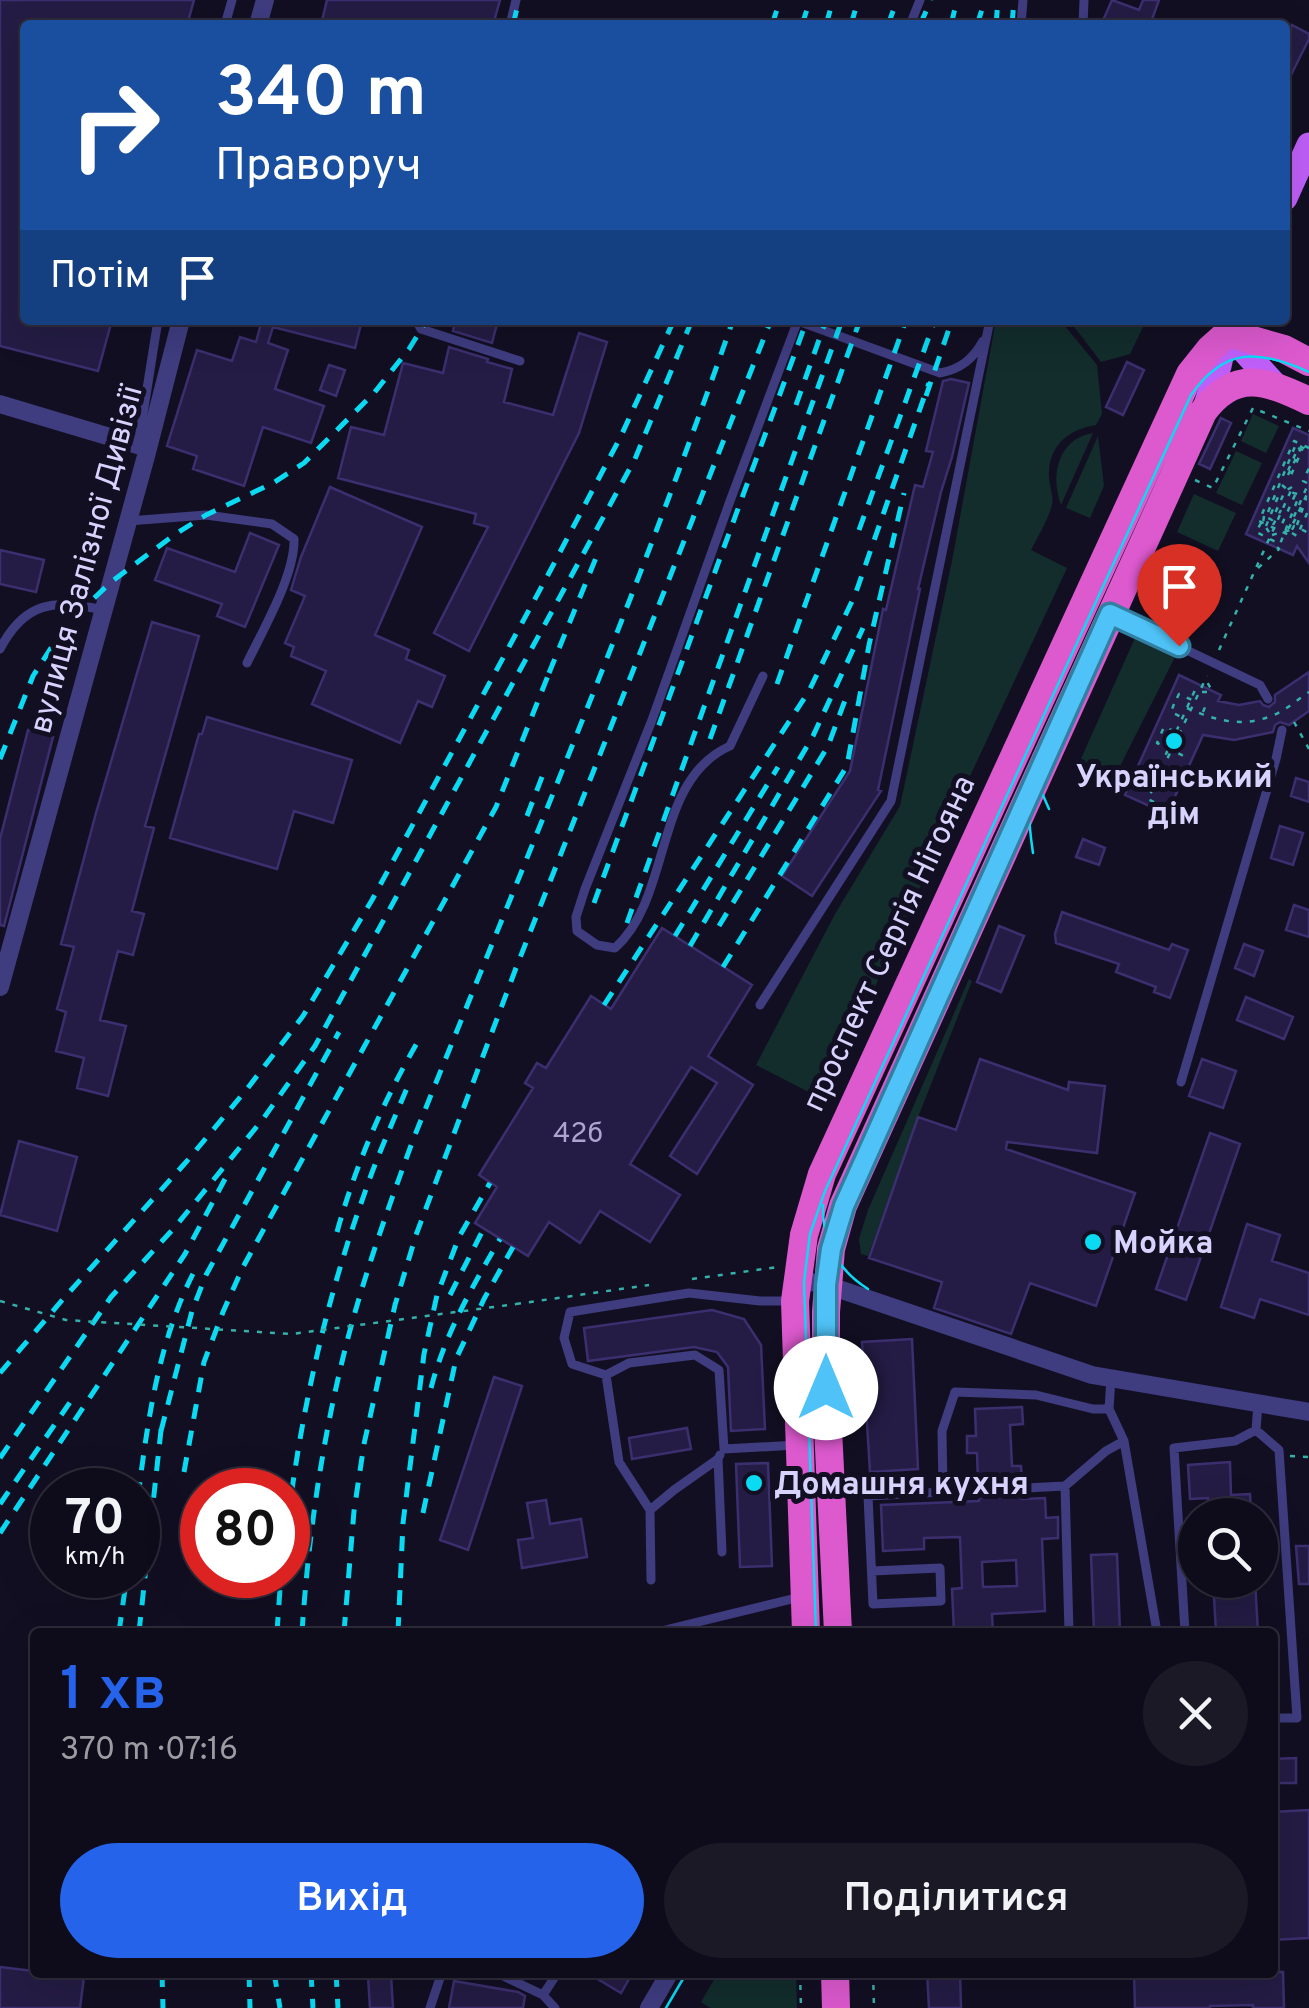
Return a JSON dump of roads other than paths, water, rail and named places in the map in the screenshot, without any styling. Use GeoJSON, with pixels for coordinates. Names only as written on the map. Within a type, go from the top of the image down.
{"type":"FeatureCollection","features":[{"type":"Feature","properties":{"kind":"highway"},"geometry":{"type":"LineString","coordinates":[[1228,327],[1309,362]]}},
{"type":"Feature","properties":{"kind":"highway","name":"проспект Сергія Нігояна"},"geometry":{"type":"LineString","coordinates":[[806,1628],[796,1292],[812,1204],[833,1148],[1174,404],[1190,374],[1228,327]]}},
{"type":"Feature","properties":{"kind":"highway"},"geometry":{"type":"LineString","coordinates":[[1203,412],[1226,389],[1259,381],[1275,384],[1309,401]]}},
{"type":"Feature","properties":{"kind":"highway","name":"проспект Сергія Нігояна"},"geometry":{"type":"LineString","coordinates":[[838,1628],[826,1388],[826,1285],[831,1249],[844,1206],[1203,412]]}},
{"type":"Feature","properties":{"kind":"highway"},"geometry":{"type":"LineString","coordinates":[[834,1978],[836,2008]]}},
{"type":"Feature","properties":{"kind":"main road"},"geometry":{"type":"LineString","coordinates":[[1290,187],[1309,146]]}},
{"type":"Feature","properties":{"kind":"main road"},"geometry":{"type":"LineString","coordinates":[[1228,327],[1275,384]]}},
{"type":"Feature","properties":{"kind":"main road","name":"проспект Сергія Нігояна"},"geometry":{"type":"LineString","coordinates":[[1203,412],[1228,327]]}},
{"type":"Feature","properties":{"kind":"street","name":"вулиця Залізної Дивізії"},"geometry":{"type":"LineString","coordinates":[[0,987],[179,325]]}},
{"type":"Feature","properties":{"kind":"street"},"geometry":{"type":"LineString","coordinates":[[0,404],[143,447]]}},
{"type":"Feature","properties":{"kind":"street"},"geometry":{"type":"LineString","coordinates":[[796,1292],[812,1282],[826,1285],[1092,1376],[1309,1412]]}},
{"type":"Feature","properties":{"kind":"street"},"geometry":{"type":"LineString","coordinates":[[649,2008],[666,1978]]}},
{"type":"Feature","properties":{"kind":"lane"},"geometry":{"type":"LineString","coordinates":[[143,447],[157,325]]}},
{"type":"Feature","properties":{"kind":"lane"},"geometry":{"type":"LineString","coordinates":[[419,325],[421,329],[520,361]]}},
{"type":"Feature","properties":{"kind":"lane"},"geometry":{"type":"LineString","coordinates":[[763,676],[730,746],[715,753],[686,784],[629,935],[615,948],[597,944],[578,932],[576,916],[585,889],[652,720],[796,325]]}},
{"type":"Feature","properties":{"kind":"lane"},"geometry":{"type":"LineString","coordinates":[[809,325],[940,373],[952,371],[973,358],[990,325]]}},
{"type":"Feature","properties":{"kind":"lane"},"geometry":{"type":"LineString","coordinates":[[760,1005],[891,801],[990,325]]}},
{"type":"Feature","properties":{"kind":"lane"},"geometry":{"type":"LineString","coordinates":[[128,520],[206,516],[272,524],[294,539],[286,579],[248,663]]}},
{"type":"Feature","properties":{"kind":"lane"},"geometry":{"type":"LineString","coordinates":[[0,649],[8,634],[36,607],[63,603],[103,610]]}},
{"type":"Feature","properties":{"kind":"lane"},"geometry":{"type":"LineString","coordinates":[[1110,614],[1260,684],[1268,700]]}},
{"type":"Feature","properties":{"kind":"lane"},"geometry":{"type":"LineString","coordinates":[[1181,1082],[1282,730]]}},
{"type":"Feature","properties":{"kind":"lane"},"geometry":{"type":"LineString","coordinates":[[650,1510],[718,1459],[724,1449],[719,1370],[695,1355],[629,1363],[606,1375],[572,1364],[564,1338],[570,1312],[689,1292],[760,1301],[796,1292]]}},
{"type":"Feature","properties":{"kind":"lane"},"geometry":{"type":"LineString","coordinates":[[606,1375],[619,1462],[650,1510],[651,1580]]}},
{"type":"Feature","properties":{"kind":"lane"},"geometry":{"type":"LineString","coordinates":[[1110,1378],[1110,1409],[1124,1441],[1156,1628]]}},
{"type":"Feature","properties":{"kind":"lane"},"geometry":{"type":"LineString","coordinates":[[943,1492],[942,1431],[955,1392],[1036,1395],[1093,1409],[1110,1409]]}},
{"type":"Feature","properties":{"kind":"lane"},"geometry":{"type":"LineString","coordinates":[[1256,1430],[1258,1403]]}},
{"type":"Feature","properties":{"kind":"lane"},"geometry":{"type":"LineString","coordinates":[[1256,1430],[1278,1450],[1279,1456],[1298,1718],[1278,1718]]}},
{"type":"Feature","properties":{"kind":"lane"},"geometry":{"type":"LineString","coordinates":[[1186,1628],[1174,1448],[1236,1441],[1256,1430]]}},
{"type":"Feature","properties":{"kind":"lane"},"geometry":{"type":"LineString","coordinates":[[872,1570],[940,1568],[942,1600],[873,1604],[868,1496],[1065,1486],[1124,1441]]}},
{"type":"Feature","properties":{"kind":"lane"},"geometry":{"type":"LineString","coordinates":[[724,1449],[800,1445]]}},
{"type":"Feature","properties":{"kind":"lane"},"geometry":{"type":"LineString","coordinates":[[718,1459],[722,1552]]}},
{"type":"Feature","properties":{"kind":"lane"},"geometry":{"type":"LineString","coordinates":[[1065,1486],[1069,1628]]}},
{"type":"Feature","properties":{"kind":"lane"},"geometry":{"type":"LineString","coordinates":[[673,1628],[805,1596]]}},
{"type":"Feature","properties":{"kind":"lane"},"geometry":{"type":"LineString","coordinates":[[1294,1674],[1309,1674]]}},
{"type":"Feature","properties":{"kind":"lane"},"geometry":{"type":"LineString","coordinates":[[430,2008],[440,1978]]}},
{"type":"Feature","properties":{"kind":"lane"},"geometry":{"type":"LineString","coordinates":[[508,1978],[543,1995],[556,2008]]}},
{"type":"Feature","properties":{"kind":"lane"},"geometry":{"type":"LineString","coordinates":[[543,1995],[554,1978]]}},
{"type":"Feature","properties":{"kind":"tram line"},"geometry":{"type":"LineString","coordinates":[[816,1628],[804,1282],[810,1234],[825,1191],[1191,395],[1217,368],[1244,357],[1275,359],[1309,372]]}},
{"type":"Feature","properties":{"kind":"tram line"},"geometry":{"type":"LineString","coordinates":[[1033,853],[1029,804],[1035,754]]}},
{"type":"Feature","properties":{"kind":"tram line"},"geometry":{"type":"LineString","coordinates":[[1042,771],[1042,793],[1049,809]]}},
{"type":"Feature","properties":{"kind":"tram line"},"geometry":{"type":"LineString","coordinates":[[823,1205],[825,1231],[834,1254],[848,1273],[868,1289]]}},
{"type":"Feature","properties":{"kind":"tram line"},"geometry":{"type":"LineString","coordinates":[[666,2008],[684,1978]]}},
{"type":"Feature","properties":{"kind":"railway"},"geometry":{"type":"LineString","coordinates":[[514,20],[519,0]]}},
{"type":"Feature","properties":{"kind":"railway"},"geometry":{"type":"LineString","coordinates":[[774,20],[780,0]]}},
{"type":"Feature","properties":{"kind":"railway"},"geometry":{"type":"LineString","coordinates":[[804,20],[810,0]]}},
{"type":"Feature","properties":{"kind":"railway"},"geometry":{"type":"LineString","coordinates":[[827,20],[833,0]]}},
{"type":"Feature","properties":{"kind":"railway"},"geometry":{"type":"LineString","coordinates":[[852,20],[858,0]]}},
{"type":"Feature","properties":{"kind":"railway"},"geometry":{"type":"LineString","coordinates":[[890,20],[897,0]]}},
{"type":"Feature","properties":{"kind":"railway"},"geometry":{"type":"LineString","coordinates":[[922,20],[931,0]]}},
{"type":"Feature","properties":{"kind":"railway"},"geometry":{"type":"LineString","coordinates":[[952,20],[957,0]]}},
{"type":"Feature","properties":{"kind":"railway"},"geometry":{"type":"LineString","coordinates":[[979,20],[985,0]]}},
{"type":"Feature","properties":{"kind":"railway"},"geometry":{"type":"LineString","coordinates":[[996,20],[998,0]]}},
{"type":"Feature","properties":{"kind":"railway"},"geometry":{"type":"LineString","coordinates":[[1012,20],[1014,0]]}},
{"type":"Feature","properties":{"kind":"railway"},"geometry":{"type":"LineString","coordinates":[[0,759],[33,676],[62,631],[86,606],[174,535],[304,463],[374,393],[424,325]]}},
{"type":"Feature","properties":{"kind":"railway"},"geometry":{"type":"LineString","coordinates":[[0,1373],[187,1161],[303,1016],[372,900],[549,573],[621,436],[672,325]]}},
{"type":"Feature","properties":{"kind":"railway"},"geometry":{"type":"LineString","coordinates":[[0,1458],[111,1297],[175,1227],[263,1119],[315,1046],[635,459],[690,325]]}},
{"type":"Feature","properties":{"kind":"railway"},"geometry":{"type":"LineString","coordinates":[[302,1628],[311,1532],[327,1432],[348,1337],[374,1252],[413,1140],[618,629],[731,325]]}},
{"type":"Feature","properties":{"kind":"railway"},"geometry":{"type":"LineString","coordinates":[[344,1628],[364,1444],[395,1305],[416,1235],[516,968],[769,325]]}},
{"type":"Feature","properties":{"kind":"railway"},"geometry":{"type":"LineString","coordinates":[[594,903],[805,325]]}},
{"type":"Feature","properties":{"kind":"railway"},"geometry":{"type":"LineString","coordinates":[[796,405],[824,325]]}},
{"type":"Feature","properties":{"kind":"railway"},"geometry":{"type":"LineString","coordinates":[[627,923],[840,325]]}},
{"type":"Feature","properties":{"kind":"railway"},"geometry":{"type":"LineString","coordinates":[[710,739],[858,325]]}},
{"type":"Feature","properties":{"kind":"railway"},"geometry":{"type":"LineString","coordinates":[[777,684],[904,325]]}},
{"type":"Feature","properties":{"kind":"railway"},"geometry":{"type":"LineString","coordinates":[[859,530],[933,325]]}},
{"type":"Feature","properties":{"kind":"railway"},"geometry":{"type":"LineString","coordinates":[[926,396],[950,325]]}},
{"type":"Feature","properties":{"kind":"railway"},"geometry":{"type":"LineString","coordinates":[[604,1005],[809,691],[855,595],[929,383]]}},
{"type":"Feature","properties":{"kind":"railway"},"geometry":{"type":"LineString","coordinates":[[723,967],[847,766],[869,645],[904,493]]}},
{"type":"Feature","properties":{"kind":"railway"},"geometry":{"type":"LineString","coordinates":[[549,673],[600,548]]}},
{"type":"Feature","properties":{"kind":"railway"},"geometry":{"type":"LineString","coordinates":[[690,946],[813,736],[863,628]]}},
{"type":"Feature","properties":{"kind":"railway"},"geometry":{"type":"LineString","coordinates":[[185,1468],[204,1362],[243,1267],[496,807],[553,663]]}},
{"type":"Feature","properties":{"kind":"railway"},"geometry":{"type":"LineString","coordinates":[[719,926],[828,746],[847,695]]}},
{"type":"Feature","properties":{"kind":"railway"},"geometry":{"type":"LineString","coordinates":[[675,936],[778,767]]}},
{"type":"Feature","properties":{"kind":"railway"},"geometry":{"type":"LineString","coordinates":[[527,816],[545,769]]}},
{"type":"Feature","properties":{"kind":"railway"},"geometry":{"type":"LineString","coordinates":[[161,1431],[192,1311],[206,1275],[339,1032]]}},
{"type":"Feature","properties":{"kind":"railway"},"geometry":{"type":"LineString","coordinates":[[337,1232],[372,1132],[420,1038]]}},
{"type":"Feature","properties":{"kind":"railway"},"geometry":{"type":"LineString","coordinates":[[295,1468],[308,1396],[350,1235],[407,1088]]}},
{"type":"Feature","properties":{"kind":"railway"},"geometry":{"type":"LineString","coordinates":[[0,1533],[185,1254],[225,1179]]}},
{"type":"Feature","properties":{"kind":"railway"},"geometry":{"type":"LineString","coordinates":[[398,1628],[403,1523],[424,1354],[437,1295],[459,1237],[490,1183]]}},
{"type":"Feature","properties":{"kind":"railway"},"geometry":{"type":"LineString","coordinates":[[450,1295],[484,1228]]}},
{"type":"Feature","properties":{"kind":"railway"},"geometry":{"type":"LineString","coordinates":[[431,1388],[452,1330],[500,1239]]}},
{"type":"Feature","properties":{"kind":"railway"},"geometry":{"type":"LineString","coordinates":[[423,1513],[456,1359],[513,1247]]}},
{"type":"Feature","properties":{"kind":"railway"},"geometry":{"type":"LineString","coordinates":[[142,1468],[164,1349],[197,1266]]}},
{"type":"Feature","properties":{"kind":"railway"},"geometry":{"type":"LineString","coordinates":[[0,1504],[75,1395]]}},
{"type":"Feature","properties":{"kind":"railway"},"geometry":{"type":"LineString","coordinates":[[139,1628],[162,1421]]}},
{"type":"Feature","properties":{"kind":"railway"},"geometry":{"type":"LineString","coordinates":[[120,1628],[124,1598]]}},
{"type":"Feature","properties":{"kind":"railway"},"geometry":{"type":"LineString","coordinates":[[277,1628],[279,1598]]}},
{"type":"Feature","properties":{"kind":"railway"},"geometry":{"type":"LineString","coordinates":[[162,1978],[163,2008]]}},
{"type":"Feature","properties":{"kind":"railway"},"geometry":{"type":"LineString","coordinates":[[249,1978],[250,2008]]}},
{"type":"Feature","properties":{"kind":"railway"},"geometry":{"type":"LineString","coordinates":[[275,1978],[280,2008]]}},
{"type":"Feature","properties":{"kind":"railway"},"geometry":{"type":"LineString","coordinates":[[311,1978],[313,2008]]}},
{"type":"Feature","properties":{"kind":"railway"},"geometry":{"type":"LineString","coordinates":[[336,1978],[338,2008]]}},
{"type":"Feature","properties":{"kind":"place","name":"Український дім"},"geometry":{"type":"Point","coordinates":[1174,741]}},
{"type":"Feature","properties":{"kind":"place","name":"Мойка"},"geometry":{"type":"Point","coordinates":[1093,1242]}},
{"type":"Feature","properties":{"kind":"place","name":"Домашня кухня"},"geometry":{"type":"Point","coordinates":[754,1483]}}]}
